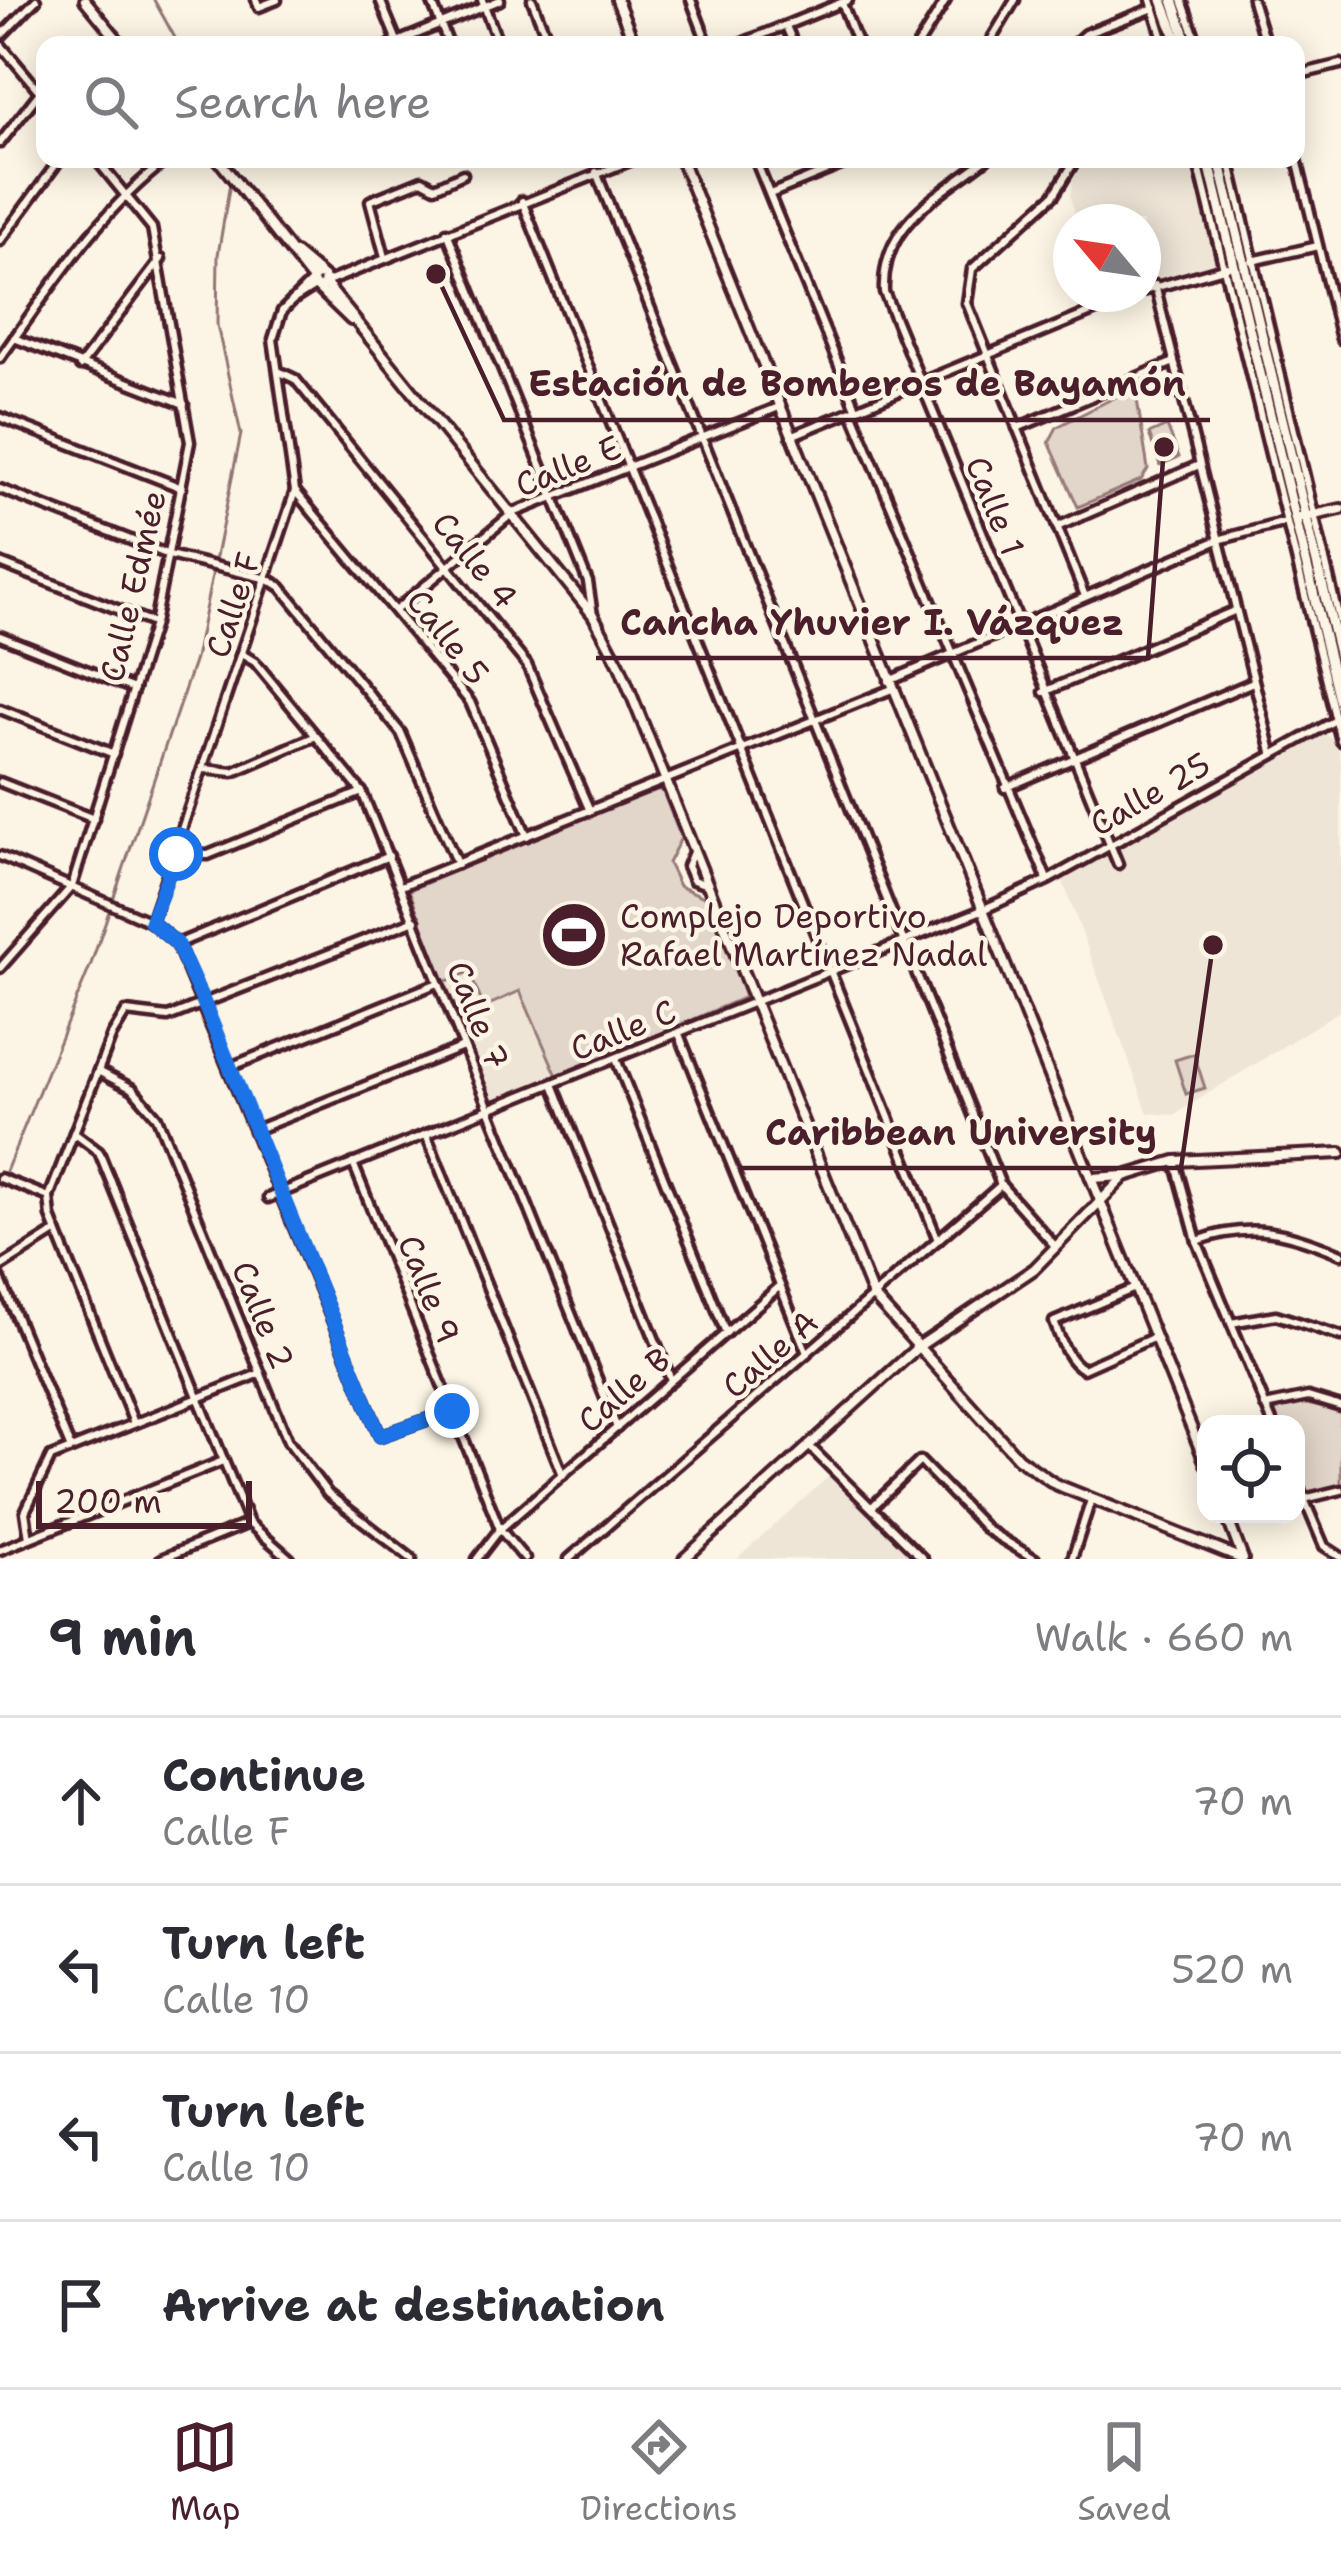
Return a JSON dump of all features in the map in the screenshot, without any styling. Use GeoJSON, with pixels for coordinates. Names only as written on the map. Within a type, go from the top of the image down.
{"type":"FeatureCollection","features":[{"type":"Feature","properties":{"kind":"main road"},"geometry":{"type":"LineString","coordinates":[[1178,0],[1186,36]]}},
{"type":"Feature","properties":{"kind":"main road"},"geometry":{"type":"LineString","coordinates":[[1155,3],[1174,36]]}},
{"type":"Feature","properties":{"kind":"main road"},"geometry":{"type":"LineString","coordinates":[[1211,168],[1341,662]]}},
{"type":"Feature","properties":{"kind":"main road"},"geometry":{"type":"LineString","coordinates":[[1222,168],[1238,264]]}},
{"type":"Feature","properties":{"kind":"main road"},"geometry":{"type":"LineString","coordinates":[[1301,518],[1341,707]]}},
{"type":"Feature","properties":{"kind":"street"},"geometry":{"type":"LineString","coordinates":[[35,0],[0,40],[36,86]]}},
{"type":"Feature","properties":{"kind":"street"},"geometry":{"type":"LineString","coordinates":[[85,0],[115,36]]}},
{"type":"Feature","properties":{"kind":"street"},"geometry":{"type":"LineString","coordinates":[[256,0],[259,7],[277,0]]}},
{"type":"Feature","properties":{"kind":"street"},"geometry":{"type":"LineString","coordinates":[[380,0],[394,36]]}},
{"type":"Feature","properties":{"kind":"street"},"geometry":{"type":"LineString","coordinates":[[431,0],[446,36]]}},
{"type":"Feature","properties":{"kind":"street"},"geometry":{"type":"LineString","coordinates":[[413,36],[483,3],[500,0]]}},
{"type":"Feature","properties":{"kind":"street"},"geometry":{"type":"LineString","coordinates":[[532,0],[546,36]]}},
{"type":"Feature","properties":{"kind":"street"},"geometry":{"type":"LineString","coordinates":[[617,0],[631,36]]}},
{"type":"Feature","properties":{"kind":"street"},"geometry":{"type":"LineString","coordinates":[[691,0],[705,36]]}},
{"type":"Feature","properties":{"kind":"street"},"geometry":{"type":"LineString","coordinates":[[924,36],[946,0]]}},
{"type":"Feature","properties":{"kind":"street"},"geometry":{"type":"LineString","coordinates":[[993,36],[1015,0]]}},
{"type":"Feature","properties":{"kind":"street"},"geometry":{"type":"LineString","coordinates":[[1178,0],[1194,36]]}},
{"type":"Feature","properties":{"kind":"street"},"geometry":{"type":"LineString","coordinates":[[1252,0],[1263,36]]}},
{"type":"Feature","properties":{"kind":"street"},"geometry":{"type":"LineString","coordinates":[[760,36],[845,2],[855,36]]}},
{"type":"Feature","properties":{"kind":"street"},"geometry":{"type":"LineString","coordinates":[[483,3],[496,36]]}},
{"type":"Feature","properties":{"kind":"street"},"geometry":{"type":"LineString","coordinates":[[1083,36],[1155,3],[1163,36]]}},
{"type":"Feature","properties":{"kind":"street"},"geometry":{"type":"LineString","coordinates":[[786,26],[790,36]]}},
{"type":"Feature","properties":{"kind":"street"},"geometry":{"type":"LineString","coordinates":[[1305,73],[1341,63]]}},
{"type":"Feature","properties":{"kind":"street"},"geometry":{"type":"LineString","coordinates":[[0,143],[36,103]]}},
{"type":"Feature","properties":{"kind":"street"},"geometry":{"type":"LineString","coordinates":[[0,241],[53,168]]}},
{"type":"Feature","properties":{"kind":"street","name":"Calle Edmée"},"geometry":{"type":"LineString","coordinates":[[0,968],[72,886],[154,624],[190,442],[152,228],[103,168]]}},
{"type":"Feature","properties":{"kind":"street"},"geometry":{"type":"LineString","coordinates":[[0,358],[124,193],[156,168]]}},
{"type":"Feature","properties":{"kind":"street"},"geometry":{"type":"LineString","coordinates":[[225,168],[593,615],[694,850],[873,1296],[1018,1458],[1055,1484],[1243,1559]]}},
{"type":"Feature","properties":{"kind":"street"},"geometry":{"type":"LineString","coordinates":[[318,282],[608,168]]}},
{"type":"Feature","properties":{"kind":"street"},"geometry":{"type":"LineString","coordinates":[[685,168],[1197,1442]]}},
{"type":"Feature","properties":{"kind":"street"},"geometry":{"type":"LineString","coordinates":[[758,168],[1005,788],[1048,880]]}},
{"type":"Feature","properties":{"kind":"street"},"geometry":{"type":"LineString","coordinates":[[770,194],[834,168]]}},
{"type":"Feature","properties":{"kind":"street","name":"Calle 1"},"geometry":{"type":"LineString","coordinates":[[974,168],[906,220],[892,239],[883,267],[884,292],[1118,865]]}},
{"type":"Feature","properties":{"kind":"street"},"geometry":{"type":"LineString","coordinates":[[1070,168],[1054,195],[972,269],[967,303],[1085,596]]}},
{"type":"Feature","properties":{"kind":"street"},"geometry":{"type":"LineString","coordinates":[[1201,168],[1238,264],[1301,518],[1341,741]]}},
{"type":"Feature","properties":{"kind":"street"},"geometry":{"type":"LineString","coordinates":[[1230,168],[1238,264]]}},
{"type":"Feature","properties":{"kind":"street"},"geometry":{"type":"LineString","coordinates":[[1299,168],[1341,340]]}},
{"type":"Feature","properties":{"kind":"street"},"geometry":{"type":"LineString","coordinates":[[596,172],[1001,1185],[1055,1246]]}},
{"type":"Feature","properties":{"kind":"street"},"geometry":{"type":"LineString","coordinates":[[386,256],[370,201],[422,180],[435,187],[464,174]]}},
{"type":"Feature","properties":{"kind":"street"},"geometry":{"type":"LineString","coordinates":[[522,201],[938,1240]]}},
{"type":"Feature","properties":{"kind":"street"},"geometry":{"type":"LineString","coordinates":[[447,232],[588,582],[593,615]]}},
{"type":"Feature","properties":{"kind":"street"},"geometry":{"type":"LineString","coordinates":[[1161,284],[1318,246]]}},
{"type":"Feature","properties":{"kind":"street"},"geometry":{"type":"LineString","coordinates":[[80,366],[148,268],[161,259]]}},
{"type":"Feature","properties":{"kind":"street","name":"Calle F"},"geometry":{"type":"LineString","coordinates":[[151,922],[295,491],[275,324],[293,301],[318,282]]}},
{"type":"Feature","properties":{"kind":"street"},"geometry":{"type":"LineString","coordinates":[[1161,306],[1272,752]]}},
{"type":"Feature","properties":{"kind":"street"},"geometry":{"type":"LineString","coordinates":[[791,436],[1092,312]]}},
{"type":"Feature","properties":{"kind":"street"},"geometry":{"type":"LineString","coordinates":[[14,338],[186,405]]}},
{"type":"Feature","properties":{"kind":"street"},"geometry":{"type":"LineString","coordinates":[[1017,428],[1174,362]]}},
{"type":"Feature","properties":{"kind":"street","name":"Calle 4"},"geometry":{"type":"LineString","coordinates":[[278,371],[295,379],[527,665],[590,811]]}},
{"type":"Feature","properties":{"kind":"street","name":"Calle E"},"geometry":{"type":"LineString","coordinates":[[397,609],[513,513],[779,406]]}},
{"type":"Feature","properties":{"kind":"street"},"geometry":{"type":"LineString","coordinates":[[0,417],[182,488]]}},
{"type":"Feature","properties":{"kind":"street"},"geometry":{"type":"LineString","coordinates":[[1057,527],[1199,465]]}},
{"type":"Feature","properties":{"kind":"street"},"geometry":{"type":"LineString","coordinates":[[0,489],[169,555],[268,579],[281,587],[401,733],[457,864]]}},
{"type":"Feature","properties":{"kind":"street","name":"Calle 5"},"geometry":{"type":"LineString","coordinates":[[295,491],[470,702],[527,836]]}},
{"type":"Feature","properties":{"kind":"street"},"geometry":{"type":"LineString","coordinates":[[401,886],[814,721],[951,654],[1218,540],[1341,509]]}},
{"type":"Feature","properties":{"kind":"street"},"geometry":{"type":"LineString","coordinates":[[1301,518],[1341,627]]}},
{"type":"Feature","properties":{"kind":"street"},"geometry":{"type":"LineString","coordinates":[[0,563],[154,624]]}},
{"type":"Feature","properties":{"kind":"street"},"geometry":{"type":"LineString","coordinates":[[1044,692],[1235,610]]}},
{"type":"Feature","properties":{"kind":"street"},"geometry":{"type":"LineString","coordinates":[[0,635],[134,688]]}},
{"type":"Feature","properties":{"kind":"street","name":"Calle 7"},"geometry":{"type":"LineString","coordinates":[[242,654],[362,792],[617,1428]]}},
{"type":"Feature","properties":{"kind":"street"},"geometry":{"type":"LineString","coordinates":[[1005,788],[1253,682]]}},
{"type":"Feature","properties":{"kind":"street"},"geometry":{"type":"LineString","coordinates":[[0,709],[114,754]]}},
{"type":"Feature","properties":{"kind":"street","name":"Calle 25"},"geometry":{"type":"LineString","coordinates":[[982,910],[1048,880],[1337,718]]}},
{"type":"Feature","properties":{"kind":"street"},"geometry":{"type":"LineString","coordinates":[[204,770],[232,772],[316,736]]}},
{"type":"Feature","properties":{"kind":"street"},"geometry":{"type":"LineString","coordinates":[[0,782],[94,819]]}},
{"type":"Feature","properties":{"kind":"street"},"geometry":{"type":"LineString","coordinates":[[176,854],[208,855],[362,792]]}},
{"type":"Feature","properties":{"kind":"street"},"geometry":{"type":"LineString","coordinates":[[0,856],[151,922],[177,944],[380,1436],[452,1411]]}},
{"type":"Feature","properties":{"kind":"street"},"geometry":{"type":"LineString","coordinates":[[177,944],[389,856]]}},
{"type":"Feature","properties":{"kind":"street","name":"Calle C"},"geometry":{"type":"LineString","coordinates":[[268,1198],[982,910]]}},
{"type":"Feature","properties":{"kind":"street"},"geometry":{"type":"LineString","coordinates":[[134,1423],[57,1231],[49,1197],[126,1012],[168,1017],[415,920]]}},
{"type":"Feature","properties":{"kind":"street"},"geometry":{"type":"LineString","coordinates":[[230,1067],[440,983]]}},
{"type":"Feature","properties":{"kind":"street"},"geometry":{"type":"LineString","coordinates":[[679,1034],[807,1353]]}},
{"type":"Feature","properties":{"kind":"street"},"geometry":{"type":"LineString","coordinates":[[255,1130],[465,1046]]}},
{"type":"Feature","properties":{"kind":"street"},"geometry":{"type":"LineString","coordinates":[[616,1059],[726,1334]]}},
{"type":"Feature","properties":{"kind":"street","name":"Calle 2"},"geometry":{"type":"LineString","coordinates":[[98,1071],[133,1089],[157,1117],[288,1442],[310,1478],[412,1559]]}},
{"type":"Feature","properties":{"kind":"street"},"geometry":{"type":"LineString","coordinates":[[553,1084],[671,1380]]}},
{"type":"Feature","properties":{"kind":"street"},"geometry":{"type":"LineString","coordinates":[[74,1133],[98,1152],[249,1523],[290,1559]]}},
{"type":"Feature","properties":{"kind":"street"},"geometry":{"type":"LineString","coordinates":[[427,1134],[562,1474]]}},
{"type":"Feature","properties":{"kind":"street"},"geometry":{"type":"LineString","coordinates":[[1091,1178],[1125,1176],[1174,1160],[1341,1153]]}},
{"type":"Feature","properties":{"kind":"street"},"geometry":{"type":"LineString","coordinates":[[1174,1160],[1197,1241],[1269,1415]]}},
{"type":"Feature","properties":{"kind":"street","name":"Calle 9"},"geometry":{"type":"LineString","coordinates":[[353,1163],[500,1529],[525,1559]]}},
{"type":"Feature","properties":{"kind":"street"},"geometry":{"type":"LineString","coordinates":[[684,1559],[918,1347],[1002,1293],[1125,1176]]}},
{"type":"Feature","properties":{"kind":"street"},"geometry":{"type":"LineString","coordinates":[[0,1178],[49,1197]]}},
{"type":"Feature","properties":{"kind":"street","name":"Calle A"},"geometry":{"type":"LineString","coordinates":[[569,1559],[1001,1185]]}},
{"type":"Feature","properties":{"kind":"street"},"geometry":{"type":"LineString","coordinates":[[1197,1241],[1255,1227],[1292,1233],[1341,1254]]}},
{"type":"Feature","properties":{"kind":"street"},"geometry":{"type":"LineString","coordinates":[[0,1267],[57,1231]]}},
{"type":"Feature","properties":{"kind":"street"},"geometry":{"type":"LineString","coordinates":[[0,1278],[71,1449]]}},
{"type":"Feature","properties":{"kind":"street","name":"Calle B"},"geometry":{"type":"LineString","coordinates":[[476,1559],[500,1529],[780,1286]]}},
{"type":"Feature","properties":{"kind":"street"},"geometry":{"type":"LineString","coordinates":[[1135,1288],[1071,1311],[1054,1322],[1058,1334],[1075,1365],[1083,1369],[1155,1337]]}},
{"type":"Feature","properties":{"kind":"street"},"geometry":{"type":"LineString","coordinates":[[1231,1323],[1276,1315],[1341,1336]]}},
{"type":"Feature","properties":{"kind":"street"},"geometry":{"type":"LineString","coordinates":[[29,1538],[25,1512],[40,1470],[51,1457],[261,1372]]}},
{"type":"Feature","properties":{"kind":"street"},"geometry":{"type":"LineString","coordinates":[[1265,1406],[1308,1397],[1341,1408]]}},
{"type":"Feature","properties":{"kind":"street"},"geometry":{"type":"LineString","coordinates":[[809,1446],[923,1559]]}},
{"type":"Feature","properties":{"kind":"street"},"geometry":{"type":"LineString","coordinates":[[0,1550],[223,1461]]}},
{"type":"Feature","properties":{"kind":"street"},"geometry":{"type":"LineString","coordinates":[[873,1507],[920,1461],[987,1530],[1035,1559]]}},
{"type":"Feature","properties":{"kind":"street"},"geometry":{"type":"LineString","coordinates":[[1305,1499],[1341,1490]]}},
{"type":"Feature","properties":{"kind":"street"},"geometry":{"type":"LineString","coordinates":[[1072,1559],[1091,1500]]}},
{"type":"Feature","properties":{"kind":"street"},"geometry":{"type":"LineString","coordinates":[[1305,1501],[1324,1546],[1341,1557]]}},
{"type":"Feature","properties":{"kind":"street"},"geometry":{"type":"LineString","coordinates":[[161,1559],[249,1523]]}},
{"type":"Feature","properties":{"kind":"street"},"geometry":{"type":"LineString","coordinates":[[1229,1523],[1243,1559]]}},
{"type":"Feature","properties":{"kind":"street"},"geometry":{"type":"LineString","coordinates":[[185,1550],[189,1559]]}},
{"type":"Feature","properties":{"kind":"shaded area"},"geometry":{"type":"Polygon","coordinates":[[[1081,168],[1194,168],[1220,264],[1161,282],[1161,204],[1072,204],[1070,196],[1081,168]]]}},
{"type":"Feature","properties":{"kind":"shaded area"},"geometry":{"type":"Polygon","coordinates":[[[1135,387],[1148,469],[1141,480],[1078,507],[1049,442],[1057,427],[1135,387]]]}},
{"type":"Feature","properties":{"kind":"shaded area"},"geometry":{"type":"Polygon","coordinates":[[[1167,426],[1179,457],[1160,465],[1149,434],[1167,426]]]}},
{"type":"Feature","properties":{"kind":"shaded area"},"geometry":{"type":"Polygon","coordinates":[[[1323,731],[1337,744],[1341,762],[1341,1010],[1174,1115],[1148,1113],[1062,879],[1323,731]]]}},
{"type":"Feature","properties":{"kind":"shaded area","name":"Complejo Deportivo Rafael Martínez Nadal"},"geometry":{"type":"Polygon","coordinates":[[[655,788],[663,792],[681,838],[668,863],[679,886],[709,899],[745,997],[558,1078],[520,991],[484,1007],[469,972],[444,982],[409,890],[655,788]]]}},
{"type":"Feature","properties":{"kind":"shaded area"},"geometry":{"type":"Polygon","coordinates":[[[469,972],[520,991],[558,1078],[492,1103],[488,1100],[444,982],[469,972]]]}},
{"type":"Feature","properties":{"kind":"shaded area"},"geometry":{"type":"Polygon","coordinates":[[[1194,1054],[1205,1088],[1186,1094],[1175,1060],[1194,1054]]]}},
{"type":"Feature","properties":{"kind":"shaded area"},"geometry":{"type":"Polygon","coordinates":[[[1296,1402],[1341,1411],[1341,1487],[1305,1492],[1305,1415],[1272,1413],[1296,1402]]]}},
{"type":"Feature","properties":{"kind":"shaded area"},"geometry":{"type":"Polygon","coordinates":[[[837,1469],[925,1559],[737,1559],[837,1469]]]}},
{"type":"Feature","properties":{"kind":"waterway"},"geometry":{"type":"LineString","coordinates":[[154,0],[174,36]]}},
{"type":"Feature","properties":{"kind":"waterway"},"geometry":{"type":"LineString","coordinates":[[0,1186],[91,964],[195,659],[241,434],[217,325],[218,255],[232,168]]}},
{"type":"Feature","properties":{"kind":"place","name":"Estación de Bomberos de Bayamón"},"geometry":{"type":"Point","coordinates":[436,274]}},
{"type":"Feature","properties":{"kind":"place","name":"Cancha Yhuvier I. Vázquez"},"geometry":{"type":"Point","coordinates":[1164,447]}},
{"type":"Feature","properties":{"kind":"place","name":"Complejo Deportivo Rafael Martínez Nadal"},"geometry":{"type":"Point","coordinates":[574,935]}},
{"type":"Feature","properties":{"kind":"place","name":"Caribbean University"},"geometry":{"type":"Point","coordinates":[1213,945]}},
{"type":"Feature","properties":{"kind":"route"},"geometry":{"type":"LineString","coordinates":[[176,854],[151,922],[177,944],[204,1003],[380,1436],[452,1411]]}}]}
